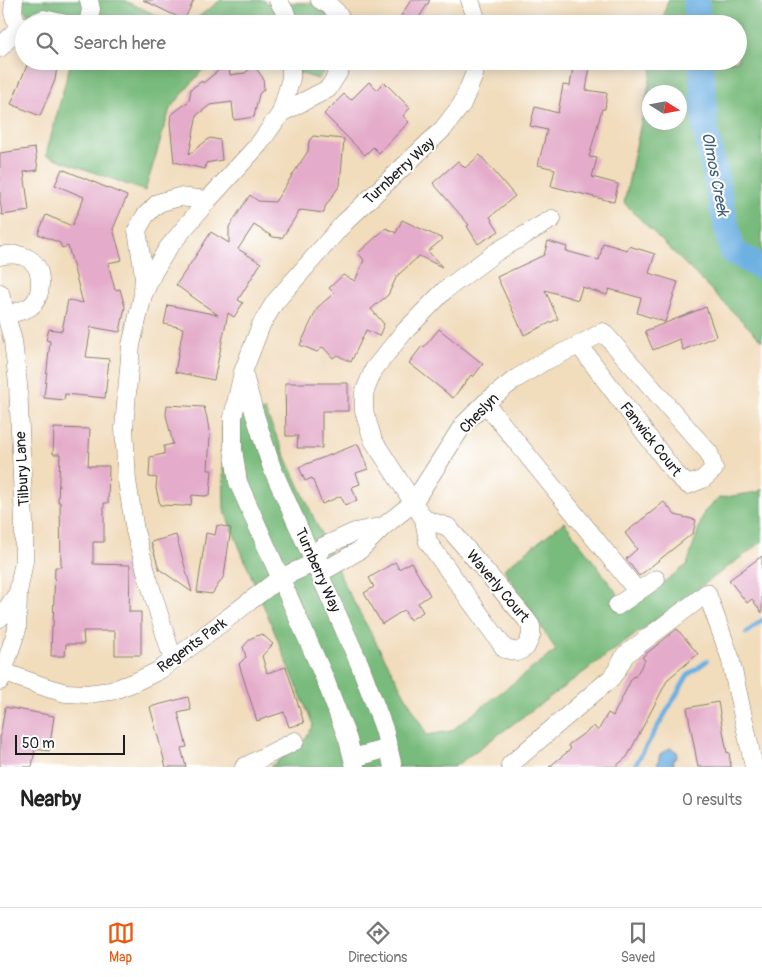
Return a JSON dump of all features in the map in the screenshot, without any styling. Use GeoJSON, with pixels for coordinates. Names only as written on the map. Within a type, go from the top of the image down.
{"type":"FeatureCollection","features":[{"type":"Feature","properties":{"kind":"street"},"geometry":{"type":"LineString","coordinates":[[14,0],[13,12],[15,15]]}},
{"type":"Feature","properties":{"kind":"street"},"geometry":{"type":"LineString","coordinates":[[89,0],[91,9],[90,15]]}},
{"type":"Feature","properties":{"kind":"street"},"geometry":{"type":"LineString","coordinates":[[278,0],[286,15]]}},
{"type":"Feature","properties":{"kind":"street"},"geometry":{"type":"LineString","coordinates":[[320,0],[331,5],[339,15]]}},
{"type":"Feature","properties":{"kind":"street"},"geometry":{"type":"LineString","coordinates":[[470,0],[475,15]]}},
{"type":"Feature","properties":{"kind":"street"},"geometry":{"type":"LineString","coordinates":[[0,48],[15,33]]}},
{"type":"Feature","properties":{"kind":"street"},"geometry":{"type":"LineString","coordinates":[[143,295],[154,271],[168,248],[208,200],[259,144],[281,114],[291,78],[291,70]]}},
{"type":"Feature","properties":{"kind":"street"},"geometry":{"type":"LineString","coordinates":[[281,114],[328,89],[340,70]]}},
{"type":"Feature","properties":{"kind":"street","name":"Turnberry Way"},"geometry":{"type":"LineString","coordinates":[[354,763],[348,740],[325,679],[238,482],[233,449],[233,417],[243,372],[261,325],[275,302],[344,223],[443,129],[462,104],[475,70]]}},
{"type":"Feature","properties":{"kind":"street"},"geometry":{"type":"LineString","coordinates":[[173,660],[135,531],[127,481],[124,428],[131,345],[143,295],[144,275],[137,230],[145,216],[158,203],[179,196],[208,200]]}},
{"type":"Feature","properties":{"kind":"street","name":"Waverly Court"},"geometry":{"type":"LineString","coordinates":[[424,519],[448,527],[526,619],[531,626],[531,636],[526,647],[518,652],[505,649],[428,542],[424,519],[373,440],[364,411],[364,393],[374,369],[403,334],[445,290],[496,252],[552,219]]}},
{"type":"Feature","properties":{"kind":"street"},"geometry":{"type":"LineString","coordinates":[[0,256],[11,254],[22,256],[33,262],[40,274],[40,289],[34,303],[26,309],[6,315]]}},
{"type":"Feature","properties":{"kind":"street","name":"Tilbury Lane"},"geometry":{"type":"LineString","coordinates":[[0,293],[13,341],[18,384],[24,523],[24,561],[18,593],[17,629],[1,675]]}},
{"type":"Feature","properties":{"kind":"street","name":"Cheslyn"},"geometry":{"type":"LineString","coordinates":[[314,563],[322,547],[355,532],[384,526],[413,504],[463,425],[485,403],[514,380],[543,362],[603,332]]}},
{"type":"Feature","properties":{"kind":"street","name":"Fanwick Court"},"geometry":{"type":"LineString","coordinates":[[579,345],[674,473],[688,485],[703,480],[714,469],[709,453],[603,332]]}},
{"type":"Feature","properties":{"kind":"street","name":"Turnberry Way"},"geometry":{"type":"LineString","coordinates":[[243,372],[272,468],[360,664],[384,729],[393,767]]}},
{"type":"Feature","properties":{"kind":"street"},"geometry":{"type":"LineString","coordinates":[[485,403],[638,592]]}},
{"type":"Feature","properties":{"kind":"street","name":"Regents Park"},"geometry":{"type":"LineString","coordinates":[[1,675],[66,693],[86,694],[111,690],[135,682],[160,670],[280,578],[314,563]]}},
{"type":"Feature","properties":{"kind":"street"},"geometry":{"type":"LineString","coordinates":[[617,606],[656,579]]}},
{"type":"Feature","properties":{"kind":"street","name":"Tilbury Lane"},"geometry":{"type":"LineString","coordinates":[[0,618],[18,593]]}},
{"type":"Feature","properties":{"kind":"street"},"geometry":{"type":"LineString","coordinates":[[512,767],[510,765],[611,678],[624,654],[707,593],[730,657],[754,767]]}},
{"type":"Feature","properties":{"kind":"street"},"geometry":{"type":"LineString","coordinates":[[244,767],[295,740]]}},
{"type":"Feature","properties":{"kind":"street"},"geometry":{"type":"LineString","coordinates":[[354,763],[388,748]]}},
{"type":"Feature","properties":{"kind":"green space"},"geometry":{"type":"Polygon","coordinates":[[[17,0],[123,0],[156,15],[28,15],[17,0]]]}},
{"type":"Feature","properties":{"kind":"green space"},"geometry":{"type":"Polygon","coordinates":[[[221,0],[264,0],[267,3],[312,3],[328,15],[201,15],[221,0]]]}},
{"type":"Feature","properties":{"kind":"green space"},"geometry":{"type":"Polygon","coordinates":[[[668,0],[762,0],[762,341],[624,203],[642,118],[642,130],[687,130],[687,85],[649,85],[652,70],[747,70],[747,15],[664,15],[668,0]]]}},
{"type":"Feature","properties":{"kind":"green space"},"geometry":{"type":"Polygon","coordinates":[[[69,70],[202,70],[170,109],[145,191],[46,155],[69,70]]]}},
{"type":"Feature","properties":{"kind":"green space"},"geometry":{"type":"Polygon","coordinates":[[[290,70],[325,70],[318,79],[290,70]]]}},
{"type":"Feature","properties":{"kind":"green space"},"geometry":{"type":"Polygon","coordinates":[[[265,411],[345,586],[427,735],[451,731],[556,650],[504,569],[564,522],[628,608],[687,565],[704,512],[719,498],[758,492],[762,489],[762,542],[454,767],[270,767],[304,741],[313,725],[224,510],[222,420],[265,411]]]}},
{"type":"Feature","properties":{"kind":"water"},"geometry":{"type":"Polygon","coordinates":[[[670,748],[676,751],[677,756],[673,761],[675,767],[657,767],[660,754],[670,748]]]}},
{"type":"Feature","properties":{"kind":"building"},"geometry":{"type":"Polygon","coordinates":[[[143,0],[194,0],[186,15],[174,15],[143,0]]]}},
{"type":"Feature","properties":{"kind":"building"},"geometry":{"type":"Polygon","coordinates":[[[411,0],[430,0],[421,15],[402,15],[411,0]]]}},
{"type":"Feature","properties":{"kind":"building"},"geometry":{"type":"Polygon","coordinates":[[[25,70],[57,70],[55,80],[40,116],[11,104],[25,70]]]}},
{"type":"Feature","properties":{"kind":"building"},"geometry":{"type":"Polygon","coordinates":[[[219,70],[229,70],[230,75],[257,70],[263,78],[264,89],[259,94],[254,117],[234,120],[232,102],[210,105],[197,115],[189,154],[210,138],[220,140],[222,160],[206,163],[205,169],[174,162],[170,123],[171,115],[189,101],[191,89],[202,81],[203,83],[219,70]]]}},
{"type":"Feature","properties":{"kind":"building"},"geometry":{"type":"Polygon","coordinates":[[[573,70],[589,70],[586,90],[607,93],[605,109],[602,109],[589,157],[597,158],[592,177],[618,184],[614,202],[551,186],[555,169],[538,165],[547,130],[530,126],[535,107],[558,113],[563,85],[570,86],[573,70]]]}},
{"type":"Feature","properties":{"kind":"building"},"geometry":{"type":"Polygon","coordinates":[[[369,82],[377,89],[384,82],[410,108],[403,116],[409,122],[379,153],[373,147],[365,155],[324,114],[344,94],[351,100],[369,82]]]}},
{"type":"Feature","properties":{"kind":"building"},"geometry":{"type":"Polygon","coordinates":[[[313,136],[344,139],[340,185],[325,207],[324,213],[300,210],[282,238],[273,237],[254,225],[238,249],[261,263],[238,300],[243,303],[234,317],[228,313],[214,380],[175,372],[183,328],[164,324],[168,305],[218,315],[176,285],[211,232],[229,243],[229,227],[250,195],[258,201],[275,202],[308,151],[309,141],[313,136]]]}},
{"type":"Feature","properties":{"kind":"building"},"geometry":{"type":"Polygon","coordinates":[[[35,148],[38,170],[24,172],[29,211],[2,215],[0,200],[0,153],[35,148]]]}},
{"type":"Feature","properties":{"kind":"building"},"geometry":{"type":"Polygon","coordinates":[[[480,155],[515,196],[490,217],[499,231],[478,244],[467,226],[469,225],[433,183],[458,161],[465,168],[480,155]]]}},
{"type":"Feature","properties":{"kind":"building"},"geometry":{"type":"Polygon","coordinates":[[[62,169],[127,196],[113,229],[122,260],[108,263],[115,290],[120,289],[125,307],[120,332],[91,327],[86,357],[109,359],[105,398],[65,394],[64,400],[44,398],[50,341],[46,340],[49,329],[62,331],[68,300],[83,303],[68,246],[62,248],[60,243],[38,234],[46,215],[72,226],[84,197],[55,185],[62,169]]]}},
{"type":"Feature","properties":{"kind":"building"},"geometry":{"type":"Polygon","coordinates":[[[402,220],[443,239],[428,251],[442,267],[419,256],[397,276],[388,295],[371,309],[384,324],[379,336],[366,330],[351,362],[337,355],[333,358],[323,347],[317,352],[300,345],[318,307],[334,293],[329,288],[343,275],[355,281],[364,260],[358,253],[386,228],[396,233],[402,220]]]}},
{"type":"Feature","properties":{"kind":"building"},"geometry":{"type":"Polygon","coordinates":[[[548,241],[567,247],[566,251],[599,260],[603,243],[627,250],[629,246],[655,254],[649,273],[678,282],[665,322],[637,313],[641,298],[609,289],[607,295],[582,287],[578,300],[545,290],[558,319],[524,335],[497,277],[544,255],[548,241]]]}},
{"type":"Feature","properties":{"kind":"building"},"geometry":{"type":"Polygon","coordinates":[[[706,307],[716,336],[683,350],[679,339],[653,350],[645,331],[706,307]]]}},
{"type":"Feature","properties":{"kind":"building"},"geometry":{"type":"Polygon","coordinates":[[[439,329],[483,364],[473,377],[471,375],[453,398],[409,363],[439,329]]]}},
{"type":"Feature","properties":{"kind":"building"},"geometry":{"type":"Polygon","coordinates":[[[285,383],[348,383],[348,411],[322,411],[322,448],[297,448],[298,436],[286,436],[285,383]]]}},
{"type":"Feature","properties":{"kind":"building"},"geometry":{"type":"Polygon","coordinates":[[[167,405],[204,407],[207,418],[210,436],[208,470],[212,470],[210,495],[192,495],[191,505],[160,505],[156,488],[157,478],[149,477],[150,457],[164,454],[164,446],[173,444],[166,415],[167,405]]]}},
{"type":"Feature","properties":{"kind":"building"},"geometry":{"type":"Polygon","coordinates":[[[54,428],[90,429],[88,466],[109,466],[108,503],[104,503],[104,542],[93,542],[93,564],[130,565],[129,612],[141,612],[141,655],[115,655],[115,631],[83,631],[84,644],[66,644],[65,656],[51,656],[55,567],[61,567],[60,502],[58,502],[60,454],[53,454],[54,428]]]}},
{"type":"Feature","properties":{"kind":"building"},"geometry":{"type":"Polygon","coordinates":[[[358,444],[368,469],[356,473],[360,484],[352,487],[357,501],[345,505],[341,496],[322,504],[312,478],[305,481],[299,467],[358,444]]]}},
{"type":"Feature","properties":{"kind":"building"},"geometry":{"type":"Polygon","coordinates":[[[664,502],[675,515],[696,520],[693,533],[639,576],[626,559],[637,549],[625,533],[664,502]]]}},
{"type":"Feature","properties":{"kind":"building"},"geometry":{"type":"Polygon","coordinates":[[[217,525],[231,528],[224,576],[212,594],[197,592],[206,533],[215,535],[217,525]]]}},
{"type":"Feature","properties":{"kind":"building"},"geometry":{"type":"Polygon","coordinates":[[[176,535],[192,592],[159,569],[151,542],[176,535]]]}},
{"type":"Feature","properties":{"kind":"building"},"geometry":{"type":"Polygon","coordinates":[[[762,556],[762,613],[752,599],[747,603],[729,580],[762,556]]]}},
{"type":"Feature","properties":{"kind":"building"},"geometry":{"type":"Polygon","coordinates":[[[395,562],[399,569],[411,562],[430,595],[418,603],[423,612],[410,620],[404,610],[382,624],[364,593],[374,587],[369,578],[395,562]]]}},
{"type":"Feature","properties":{"kind":"building"},"geometry":{"type":"Polygon","coordinates":[[[677,629],[698,654],[668,679],[627,757],[615,767],[549,767],[571,749],[568,745],[594,726],[598,731],[608,713],[613,716],[633,676],[635,677],[645,660],[642,657],[677,629]]]}},
{"type":"Feature","properties":{"kind":"building"},"geometry":{"type":"Polygon","coordinates":[[[262,634],[273,644],[262,656],[267,673],[286,667],[304,723],[289,727],[284,712],[257,721],[239,664],[246,657],[243,647],[251,638],[262,634]]]}},
{"type":"Feature","properties":{"kind":"building"},"geometry":{"type":"Polygon","coordinates":[[[188,697],[191,710],[178,713],[187,747],[181,748],[186,767],[166,767],[150,707],[188,697]]]}},
{"type":"Feature","properties":{"kind":"building"},"geometry":{"type":"Polygon","coordinates":[[[718,702],[731,767],[698,767],[687,708],[718,702]]]}},
{"type":"Feature","properties":{"kind":"building"},"geometry":{"type":"Polygon","coordinates":[[[5,707],[54,716],[49,751],[35,749],[32,767],[0,767],[0,738],[5,707]]]}},
{"type":"Feature","properties":{"kind":"waterway","name":"Olmos Creek"},"geometry":{"type":"LineString","coordinates":[[696,0],[697,15]]}},
{"type":"Feature","properties":{"kind":"waterway","name":"Olmos Creek"},"geometry":{"type":"LineString","coordinates":[[702,70],[706,133],[732,251],[762,268]]}},
{"type":"Feature","properties":{"kind":"waterway"},"geometry":{"type":"LineString","coordinates":[[746,633],[762,620]]}},
{"type":"Feature","properties":{"kind":"waterway"},"geometry":{"type":"LineString","coordinates":[[634,767],[688,675],[707,661]]}}]}
